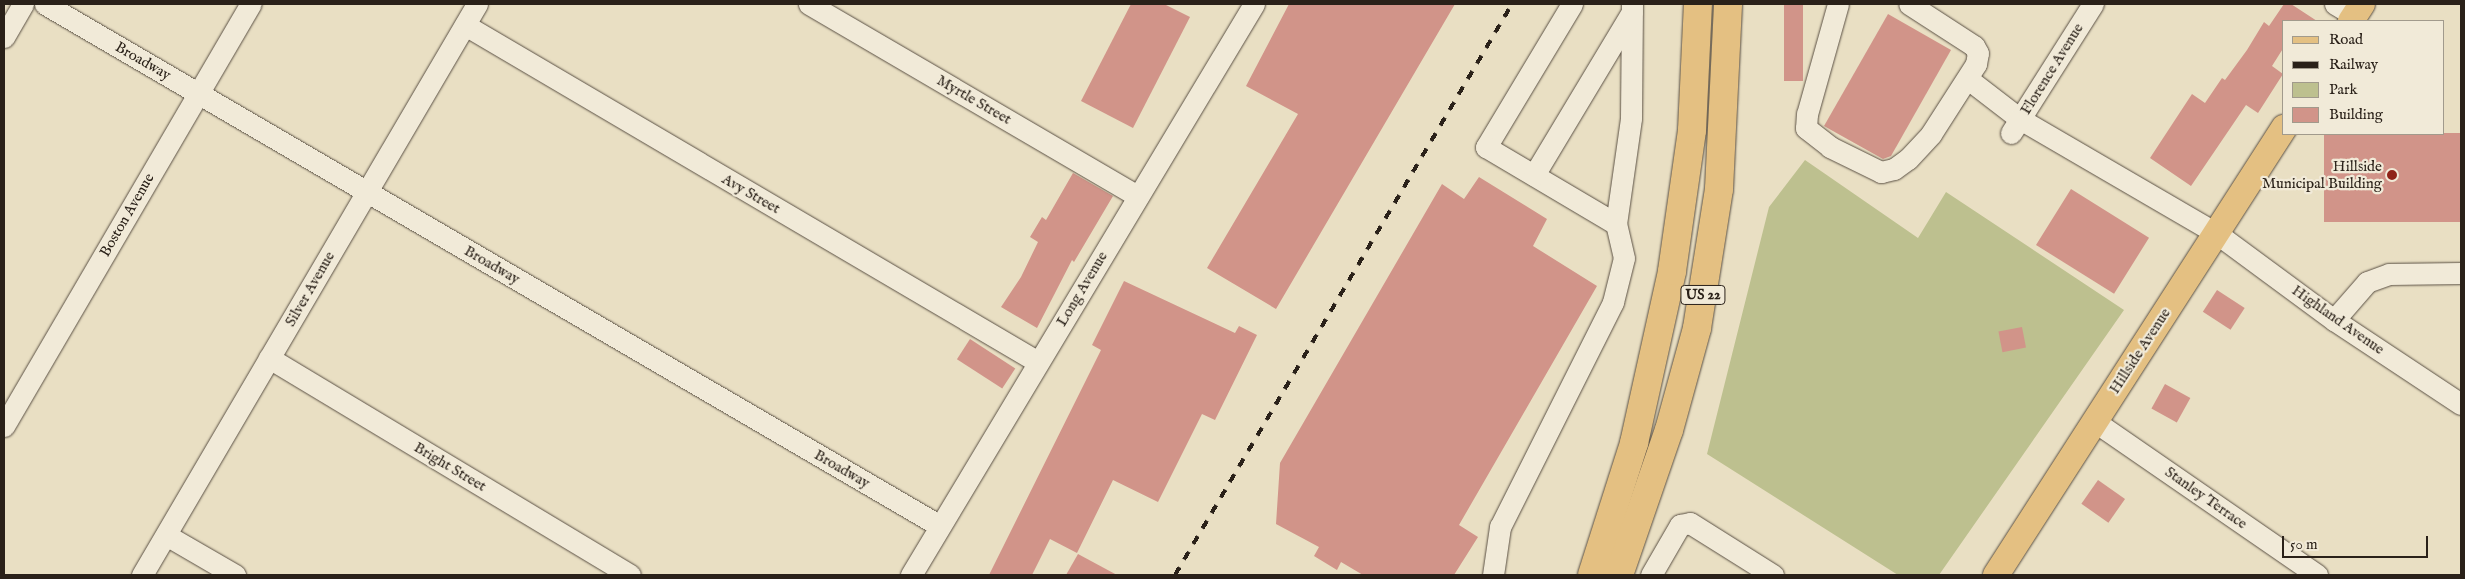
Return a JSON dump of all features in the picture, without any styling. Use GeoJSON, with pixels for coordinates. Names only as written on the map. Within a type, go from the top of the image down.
{"type":"FeatureCollection","features":[{"type":"Feature","properties":{"kind":"highway","name":"US 22"},"geometry":{"type":"LineString","coordinates":[[1592,575],[1634,443],[1672,271],[1692,130],[1698,4]]}},
{"type":"Feature","properties":{"kind":"highway","name":"US 22"},"geometry":{"type":"LineString","coordinates":[[1619,575],[1681,389],[1705,285],[1722,153],[1728,4]]}},
{"type":"Feature","properties":{"kind":"main road","name":"Hillside Avenue"},"geometry":{"type":"LineString","coordinates":[[1996,575],[2282,131]]}},
{"type":"Feature","properties":{"kind":"street"},"geometry":{"type":"LineString","coordinates":[[4,37],[23,4]]}},
{"type":"Feature","properties":{"kind":"street","name":"Broadway"},"geometry":{"type":"LineString","coordinates":[[45,4],[940,526]]}},
{"type":"Feature","properties":{"kind":"street","name":"Boston Avenue"},"geometry":{"type":"LineString","coordinates":[[4,426],[251,4]]}},
{"type":"Feature","properties":{"kind":"street","name":"Silver Avenue"},"geometry":{"type":"LineString","coordinates":[[142,575],[477,4]]}},
{"type":"Feature","properties":{"kind":"street","name":"Myrtle Street"},"geometry":{"type":"LineString","coordinates":[[809,4],[1138,196]]}},
{"type":"Feature","properties":{"kind":"street","name":"Long Avenue"},"geometry":{"type":"LineString","coordinates":[[912,575],[1254,4]]}},
{"type":"Feature","properties":{"kind":"street"},"geometry":{"type":"LineString","coordinates":[[1572,4],[1486,147],[1616,224]]}},
{"type":"Feature","properties":{"kind":"street"},"geometry":{"type":"LineString","coordinates":[[1838,4],[1807,114],[1806,128],[1830,147],[1872,170],[1894,169],[1908,159],[1931,134],[1976,64],[1978,53],[1974,46],[1909,4]]}},
{"type":"Feature","properties":{"kind":"street","name":"Florence Avenue"},"geometry":{"type":"LineString","coordinates":[[2015,126],[2093,4]]}},
{"type":"Feature","properties":{"kind":"street"},"geometry":{"type":"LineString","coordinates":[[1534,175],[1632,8]]}},
{"type":"Feature","properties":{"kind":"street"},"geometry":{"type":"LineString","coordinates":[[1493,575],[1500,528],[1612,302],[1624,258],[1616,224],[1631,118],[1632,8]]}},
{"type":"Feature","properties":{"kind":"street","name":"Avy Street"},"geometry":{"type":"LineString","coordinates":[[465,26],[1038,362]]}},
{"type":"Feature","properties":{"kind":"street","name":"Highland Avenue"},"geometry":{"type":"LineString","coordinates":[[1968,78],[2015,126],[2216,233],[2334,320],[2461,404]]}},
{"type":"Feature","properties":{"kind":"street"},"geometry":{"type":"LineString","coordinates":[[2334,320],[2361,287],[2389,274],[2461,273]]}},
{"type":"Feature","properties":{"kind":"street","name":"Bright Street"},"geometry":{"type":"LineString","coordinates":[[270,358],[630,575]]}},
{"type":"Feature","properties":{"kind":"street","name":"Stanley Terrace"},"geometry":{"type":"LineString","coordinates":[[2094,421],[2317,575]]}},
{"type":"Feature","properties":{"kind":"street"},"geometry":{"type":"LineString","coordinates":[[1651,575],[1680,525],[1690,522],[1773,575]]}},
{"type":"Feature","properties":{"kind":"street"},"geometry":{"type":"LineString","coordinates":[[1634,534],[1667,546]]}},
{"type":"Feature","properties":{"kind":"street"},"geometry":{"type":"LineString","coordinates":[[166,535],[235,575]]}},
{"type":"Feature","properties":{"kind":"green space"},"geometry":{"type":"Polygon","coordinates":[[[1805,160],[1918,238],[1946,192],[2124,310],[1939,575],[1898,575],[1707,454],[1769,207],[1805,160]]]}},
{"type":"Feature","properties":{"kind":"building"},"geometry":{"type":"Polygon","coordinates":[[[1131,4],[1164,4],[1190,17],[1133,128],[1081,101],[1131,4]]]}},
{"type":"Feature","properties":{"kind":"building"},"geometry":{"type":"Polygon","coordinates":[[[1289,4],[1455,4],[1276,309],[1207,268],[1298,114],[1246,86],[1289,4]]]}},
{"type":"Feature","properties":{"kind":"building"},"geometry":{"type":"Polygon","coordinates":[[[1784,4],[1803,4],[1803,81],[1784,81],[1784,4]]]}},
{"type":"Feature","properties":{"kind":"building"},"geometry":{"type":"Polygon","coordinates":[[[2284,4],[2291,4],[2315,20],[2282,20],[2282,50],[2272,66],[2282,73],[2282,76],[2258,113],[2246,105],[2191,186],[2150,158],[2192,94],[2205,103],[2222,78],[2225,80],[2247,50],[2264,22],[2269,26],[2284,4]]]}},
{"type":"Feature","properties":{"kind":"building"},"geometry":{"type":"Polygon","coordinates":[[[1888,14],[1951,50],[1891,156],[1883,159],[1824,126],[1888,14]]]}},
{"type":"Feature","properties":{"kind":"building","name":"Hillside Municipal Building"},"geometry":{"type":"Polygon","coordinates":[[[2445,133],[2461,133],[2461,222],[2324,222],[2324,135],[2445,135],[2445,133]]]}},
{"type":"Feature","properties":{"kind":"building"},"geometry":{"type":"Polygon","coordinates":[[[1073,173],[1113,196],[1074,262],[1072,260],[1037,328],[1001,307],[1021,277],[1038,242],[1030,237],[1042,217],[1046,220],[1073,173]]]}},
{"type":"Feature","properties":{"kind":"building"},"geometry":{"type":"Polygon","coordinates":[[[1479,177],[1547,219],[1533,246],[1597,286],[1459,525],[1478,537],[1454,575],[1363,575],[1341,562],[1337,570],[1314,556],[1319,547],[1276,524],[1280,463],[1442,184],[1464,199],[1479,177]]]}},
{"type":"Feature","properties":{"kind":"building"},"geometry":{"type":"Polygon","coordinates":[[[2071,189],[2149,238],[2114,294],[2036,245],[2071,189]]]}},
{"type":"Feature","properties":{"kind":"building"},"geometry":{"type":"Polygon","coordinates":[[[1124,281],[1235,333],[1239,326],[1257,335],[1215,420],[1202,414],[1158,502],[1113,480],[1077,553],[1050,539],[1032,575],[989,575],[1101,350],[1092,345],[1124,281]]]}},
{"type":"Feature","properties":{"kind":"building"},"geometry":{"type":"Polygon","coordinates":[[[2217,290],[2245,308],[2231,330],[2203,312],[2217,290]]]}},
{"type":"Feature","properties":{"kind":"building"},"geometry":{"type":"Polygon","coordinates":[[[2022,327],[2026,348],[2002,352],[1998,332],[2022,327]]]}},
{"type":"Feature","properties":{"kind":"building"},"geometry":{"type":"Polygon","coordinates":[[[970,339],[1015,368],[1002,389],[957,359],[970,339]]]}},
{"type":"Feature","properties":{"kind":"building"},"geometry":{"type":"Polygon","coordinates":[[[2165,384],[2190,398],[2177,423],[2151,408],[2165,384]]]}},
{"type":"Feature","properties":{"kind":"building"},"geometry":{"type":"Polygon","coordinates":[[[2098,480],[2125,499],[2108,523],[2081,504],[2098,480]]]}},
{"type":"Feature","properties":{"kind":"building"},"geometry":{"type":"Polygon","coordinates":[[[1078,554],[1117,575],[1066,575],[1078,554]]]}},
{"type":"Feature","properties":{"kind":"railway"},"geometry":{"type":"LineString","coordinates":[[1175,575],[1512,4]]}},
{"type":"Feature","properties":{"kind":"place","name":"Hillside Municipal Building"},"geometry":{"type":"Point","coordinates":[2392,175]}}]}
